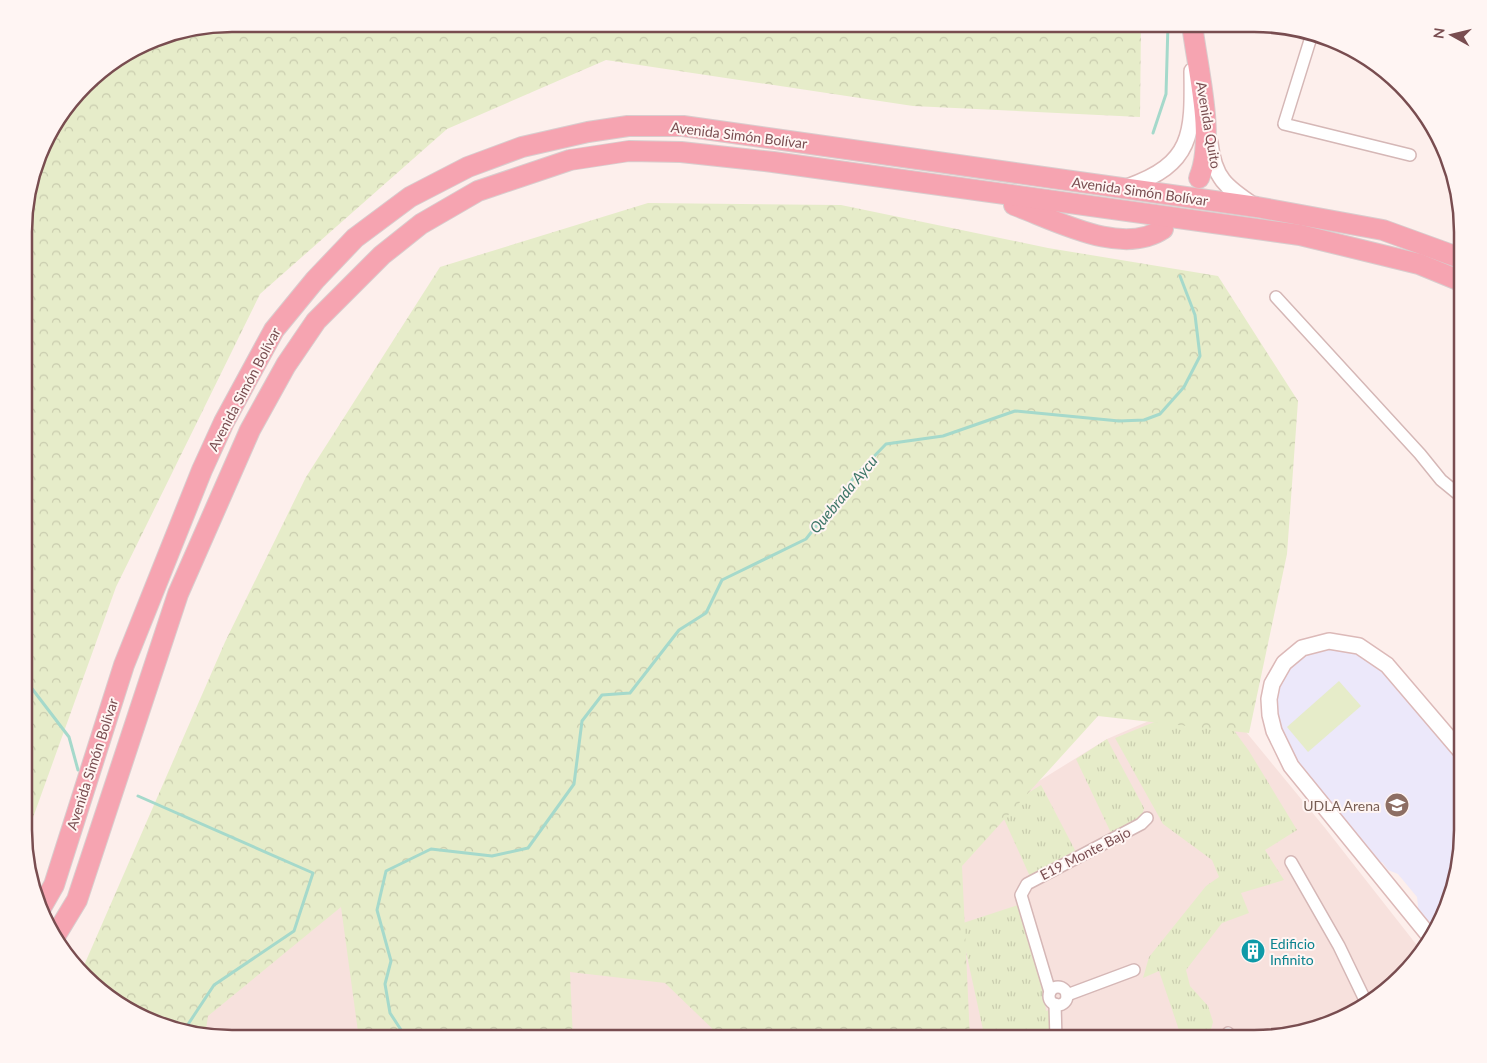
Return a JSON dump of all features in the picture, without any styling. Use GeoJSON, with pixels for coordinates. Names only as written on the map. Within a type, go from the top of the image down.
{"type":"FeatureCollection","features":[{"type":"Feature","properties":{"kind":"highway"},"geometry":{"type":"LineString","coordinates":[[1193,32],[1206,131],[1206,157],[1199,178]]}},
{"type":"Feature","properties":{"kind":"highway","name":"Avenida Simón Bolívar"},"geometry":{"type":"LineString","coordinates":[[45,900],[54,885],[124,665],[202,470],[224,422],[274,330],[315,280],[355,238],[410,198],[468,167],[522,146],[588,132],[628,126],[683,126],[1257,207],[1383,230],[1454,256]]}},
{"type":"Feature","properties":{"kind":"highway","name":"Avenida Simón Bolívar"},"geometry":{"type":"LineString","coordinates":[[59,930],[77,900],[178,594],[250,430],[286,364],[316,321],[382,255],[420,224],[478,191],[570,160],[629,151],[681,152],[773,162],[1300,236],[1419,264],[1454,278]]}},
{"type":"Feature","properties":{"kind":"highway"},"geometry":{"type":"LineString","coordinates":[[972,190],[1109,238],[1144,239],[1163,229]]}},
{"type":"Feature","properties":{"kind":"street","name":"Avenida Quito"},"geometry":{"type":"LineString","coordinates":[[1124,188],[1159,173],[1185,146],[1192,119],[1192,32]]}},
{"type":"Feature","properties":{"kind":"street","name":"Avenida Quito"},"geometry":{"type":"LineString","coordinates":[[1193,32],[1214,167],[1228,188],[1257,207]]}},
{"type":"Feature","properties":{"kind":"street"},"geometry":{"type":"LineString","coordinates":[[1310,40],[1284,124],[1410,155]]}},
{"type":"Feature","properties":{"kind":"street"},"geometry":{"type":"LineString","coordinates":[[1276,297],[1420,454],[1440,480],[1454,491]]}},
{"type":"Feature","properties":{"kind":"street"},"geometry":{"type":"LineString","coordinates":[[1427,933],[1291,766],[1274,731],[1270,715],[1272,684],[1284,663],[1302,648],[1329,642],[1359,646],[1387,665],[1454,743]]}},
{"type":"Feature","properties":{"kind":"street","name":"E19 Monte Bajo"},"geometry":{"type":"LineString","coordinates":[[1050,992],[1021,895],[1022,889],[1027,884],[1141,824],[1147,818]]}},
{"type":"Feature","properties":{"kind":"street"},"geometry":{"type":"LineString","coordinates":[[1291,862],[1339,946],[1364,998]]}},
{"type":"Feature","properties":{"kind":"street"},"geometry":{"type":"LineString","coordinates":[[1067,994],[1134,970]]}},
{"type":"Feature","properties":{"kind":"street"},"geometry":{"type":"LineString","coordinates":[[1056,1030],[1055,1004],[1050,999],[1050,992],[1059,987],[1067,994]]}},
{"type":"Feature","properties":{"kind":"street"},"geometry":{"type":"LineString","coordinates":[[1055,1004],[1064,1003],[1067,994]]}},
{"type":"Feature","properties":{"kind":"shaded area","name":"UDLA Arena"},"geometry":{"type":"Polygon","coordinates":[[[1328,648],[1341,648],[1368,657],[1382,668],[1454,752],[1453,857],[1448,883],[1430,928],[1419,915],[1417,897],[1398,874],[1388,870],[1382,862],[1380,863],[1298,766],[1279,729],[1275,700],[1283,674],[1305,655],[1328,648]]]}},
{"type":"Feature","properties":{"kind":"shaded area"},"geometry":{"type":"Polygon","coordinates":[[[1214,693],[1325,828],[1418,946],[1405,963],[1387,981],[1355,1004],[1307,1024],[1268,1030],[219,1030],[198,1028],[281,915],[454,834],[942,841],[1107,739],[1214,693]]]}},
{"type":"Feature","properties":{"kind":"green space"},"geometry":{"type":"Polygon","coordinates":[[[232,32],[1141,32],[1140,117],[913,106],[606,60],[447,129],[260,294],[116,587],[32,820],[32,232],[34,206],[43,168],[53,144],[66,121],[82,100],[100,82],[132,59],[180,39],[232,32]]]}},
{"type":"Feature","properties":{"kind":"green space"},"geometry":{"type":"Polygon","coordinates":[[[648,203],[841,205],[1048,248],[1218,276],[1298,401],[1287,554],[1249,733],[1098,716],[962,866],[970,1030],[714,1030],[665,983],[570,972],[573,1030],[358,1030],[341,907],[208,1016],[206,1029],[168,1020],[132,1004],[100,981],[84,965],[225,642],[306,477],[440,267],[648,203]]]}},
{"type":"Feature","properties":{"kind":"green space"},"geometry":{"type":"Polygon","coordinates":[[[1339,681],[1361,706],[1308,752],[1287,727],[1339,681]]]}},
{"type":"Feature","properties":{"kind":"green space"},"geometry":{"type":"Polygon","coordinates":[[[1211,699],[1249,751],[1297,830],[1265,850],[1284,880],[1241,893],[1249,913],[1222,923],[1186,970],[1190,986],[1208,1006],[1213,1022],[1211,1030],[1179,1030],[1159,971],[1143,978],[1149,957],[1206,886],[1219,877],[1212,860],[1163,824],[1115,738],[1211,699]]]}},
{"type":"Feature","properties":{"kind":"green space"},"geometry":{"type":"Polygon","coordinates":[[[1107,739],[1144,808],[1142,817],[1112,835],[1076,759],[1107,739]]]}},
{"type":"Feature","properties":{"kind":"green space"},"geometry":{"type":"Polygon","coordinates":[[[1041,785],[1077,854],[1032,881],[1000,810],[1041,785]]]}},
{"type":"Feature","properties":{"kind":"green space"},"geometry":{"type":"Polygon","coordinates":[[[1024,903],[1044,991],[1046,1011],[1053,1008],[1052,1030],[983,1030],[960,924],[1024,903]]]}},
{"type":"Feature","properties":{"kind":"waterway"},"geometry":{"type":"LineString","coordinates":[[1153,133],[1166,94],[1168,32]]}},
{"type":"Feature","properties":{"kind":"waterway","name":"Quebrada Aycu"},"geometry":{"type":"LineString","coordinates":[[401,1030],[390,1013],[385,984],[391,961],[377,910],[386,871],[431,849],[492,856],[528,848],[574,784],[582,721],[602,695],[630,693],[679,630],[706,613],[722,580],[806,539],[856,475],[886,444],[943,436],[1015,411],[1119,421],[1144,420],[1160,414],[1184,387],[1200,356],[1195,315],[1180,276]]}},
{"type":"Feature","properties":{"kind":"waterway"},"geometry":{"type":"LineString","coordinates":[[32,689],[69,737],[78,770]]}},
{"type":"Feature","properties":{"kind":"waterway"},"geometry":{"type":"LineString","coordinates":[[138,796],[313,873],[294,931],[214,985],[187,1026]]}},
{"type":"Feature","properties":{"kind":"place","name":"UDLA Arena"},"geometry":{"type":"Point","coordinates":[1397,805]}},
{"type":"Feature","properties":{"kind":"place","name":"Edificio Infinito"},"geometry":{"type":"Point","coordinates":[1253,951]}}]}
